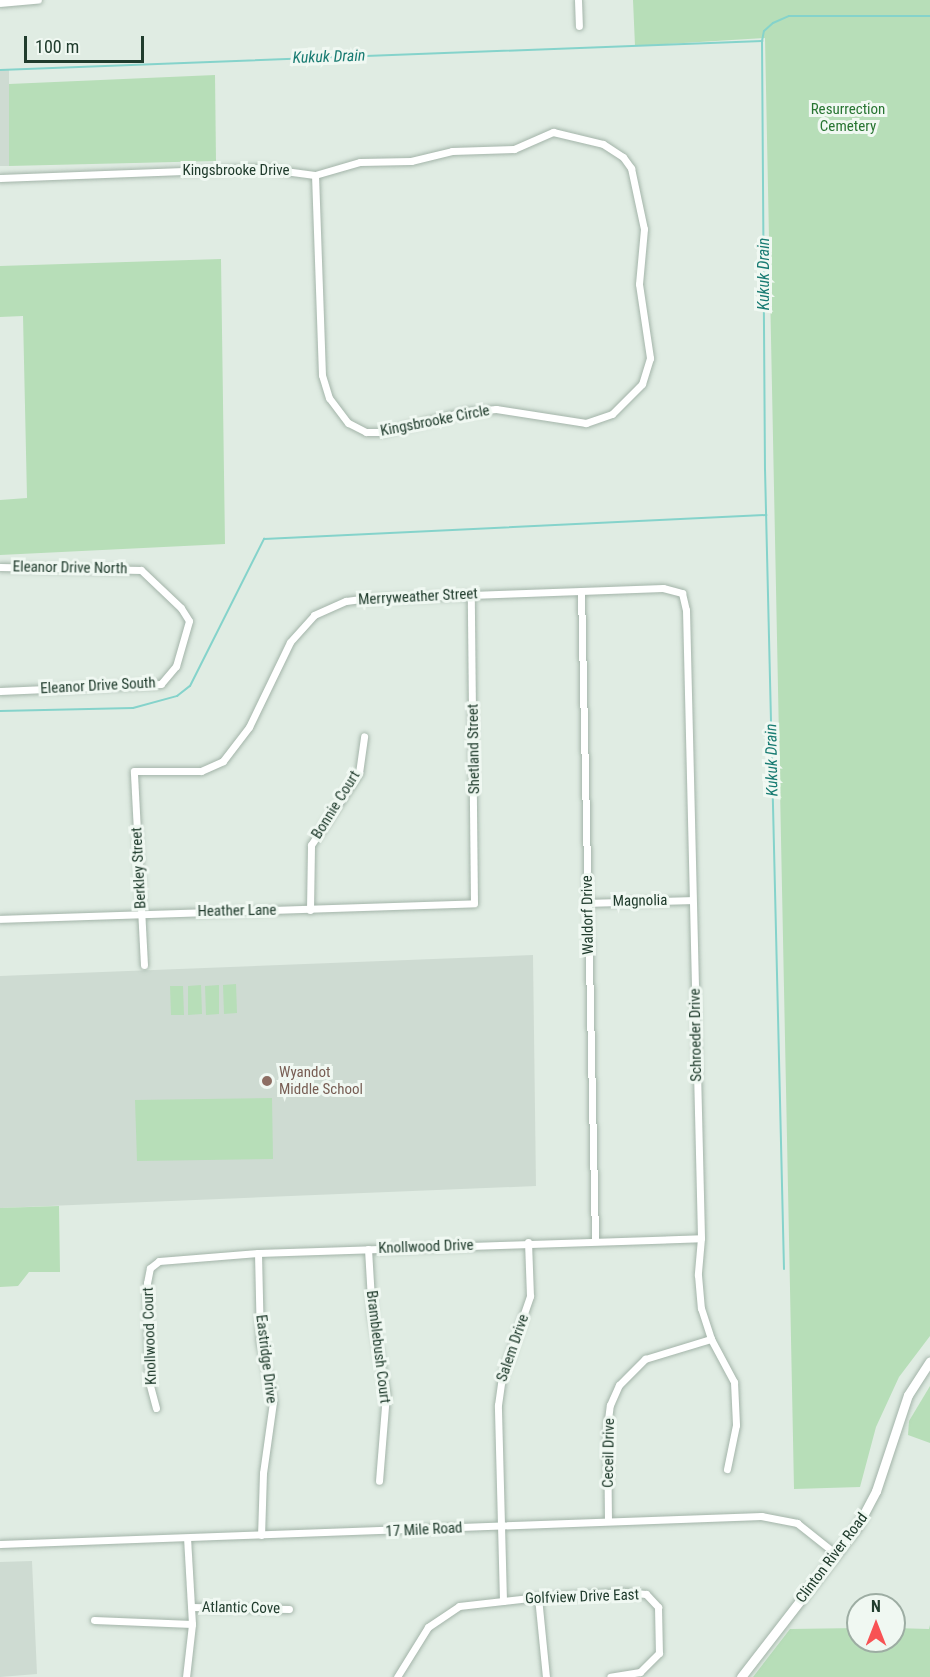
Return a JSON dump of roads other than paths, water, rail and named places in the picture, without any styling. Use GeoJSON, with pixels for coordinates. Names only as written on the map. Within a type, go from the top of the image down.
{"type":"FeatureCollection","features":[{"type":"Feature","properties":{"kind":"street"},"geometry":{"type":"LineString","coordinates":[[0,3],[38,0]]}},
{"type":"Feature","properties":{"kind":"street"},"geometry":{"type":"LineString","coordinates":[[578,0],[579,26]]}},
{"type":"Feature","properties":{"kind":"street","name":"Kingsbrooke Circle"},"geometry":{"type":"LineString","coordinates":[[553,132],[574,135],[616,151],[631,168],[643,217],[639,284],[650,358],[642,384],[612,414],[586,423],[496,409],[464,412],[382,432],[356,428],[334,408],[322,375],[315,175],[360,162],[411,161],[452,151],[514,149],[553,132]]}},
{"type":"Feature","properties":{"kind":"street","name":"Kingsbrooke Drive"},"geometry":{"type":"LineString","coordinates":[[0,178],[274,168],[315,175]]}},
{"type":"Feature","properties":{"kind":"street","name":"Eleanor Drive North"},"geometry":{"type":"LineString","coordinates":[[0,567],[141,570],[181,608],[189,621]]}},
{"type":"Feature","properties":{"kind":"street","name":"Merryweather Street"},"geometry":{"type":"LineString","coordinates":[[134,771],[201,771],[223,761],[249,727],[290,642],[314,615],[355,600],[663,588],[682,593]]}},
{"type":"Feature","properties":{"kind":"street","name":"Waldorf Drive"},"geometry":{"type":"LineString","coordinates":[[581,591],[595,1240]]}},
{"type":"Feature","properties":{"kind":"street","name":"Schroeder Drive"},"geometry":{"type":"LineString","coordinates":[[682,593],[686,610],[701,1308],[711,1339],[734,1382],[736,1425],[727,1469]]}},
{"type":"Feature","properties":{"kind":"street","name":"Shetland Street"},"geometry":{"type":"LineString","coordinates":[[471,595],[474,903]]}},
{"type":"Feature","properties":{"kind":"street","name":"Eleanor Drive South"},"geometry":{"type":"LineString","coordinates":[[0,691],[161,684],[176,666],[189,621]]}},
{"type":"Feature","properties":{"kind":"street","name":"Bonnie Court"},"geometry":{"type":"LineString","coordinates":[[310,910],[311,845],[359,773],[364,736]]}},
{"type":"Feature","properties":{"kind":"street","name":"Berkley Street"},"geometry":{"type":"LineString","coordinates":[[134,771],[144,965]]}},
{"type":"Feature","properties":{"kind":"street","name":"Magnolia"},"geometry":{"type":"LineString","coordinates":[[587,903],[692,900]]}},
{"type":"Feature","properties":{"kind":"street","name":"Heather Lane"},"geometry":{"type":"LineString","coordinates":[[0,919],[474,903]]}},
{"type":"Feature","properties":{"kind":"street","name":"Knollwood Drive"},"geometry":{"type":"LineString","coordinates":[[153,1264],[166,1259],[258,1253],[528,1242],[701,1238]]}},
{"type":"Feature","properties":{"kind":"street","name":"Salem Drive"},"geometry":{"type":"LineString","coordinates":[[503,1601],[499,1526],[498,1398],[530,1296],[528,1242]]}},
{"type":"Feature","properties":{"kind":"street","name":"Bramblebush Court"},"geometry":{"type":"LineString","coordinates":[[368,1249],[372,1316],[386,1394],[379,1481]]}},
{"type":"Feature","properties":{"kind":"street","name":"Eastridge Drive"},"geometry":{"type":"LineString","coordinates":[[258,1253],[260,1333],[273,1402],[263,1473],[261,1535]]}},
{"type":"Feature","properties":{"kind":"street","name":"Knollwood Court"},"geometry":{"type":"LineString","coordinates":[[153,1264],[147,1283],[149,1381],[156,1408]]}},
{"type":"Feature","properties":{"kind":"street","name":"Ceceil Drive"},"geometry":{"type":"LineString","coordinates":[[608,1521],[607,1428],[610,1405],[619,1385],[645,1359],[711,1339]]}},
{"type":"Feature","properties":{"kind":"street","name":"Clinton River Road"},"geometry":{"type":"LineString","coordinates":[[741,1677],[867,1511],[899,1418],[930,1361]]}},
{"type":"Feature","properties":{"kind":"street","name":"17 Mile Road"},"geometry":{"type":"LineString","coordinates":[[0,1544],[608,1521],[779,1517],[802,1526],[836,1554]]}},
{"type":"Feature","properties":{"kind":"street"},"geometry":{"type":"LineString","coordinates":[[186,1677],[192,1624],[187,1538]]}},
{"type":"Feature","properties":{"kind":"street","name":"Golfview Drive East"},"geometry":{"type":"LineString","coordinates":[[397,1677],[421,1635],[443,1613],[459,1606],[538,1597],[631,1592],[653,1599],[660,1624],[657,1658],[640,1672],[610,1677]]}},
{"type":"Feature","properties":{"kind":"street"},"geometry":{"type":"LineString","coordinates":[[538,1597],[546,1677]]}},
{"type":"Feature","properties":{"kind":"street","name":"Atlantic Cove"},"geometry":{"type":"LineString","coordinates":[[192,1607],[289,1609]]}},
{"type":"Feature","properties":{"kind":"street"},"geometry":{"type":"LineString","coordinates":[[94,1620],[192,1624]]}},
{"type":"Feature","properties":{"kind":"waterway","name":"Kukuk Drain"},"geometry":{"type":"LineString","coordinates":[[784,1269],[765,470],[762,41],[764,31],[773,23],[789,16],[930,16]]}},
{"type":"Feature","properties":{"kind":"waterway","name":"Kukuk Drain"},"geometry":{"type":"LineString","coordinates":[[0,70],[762,41]]}},
{"type":"Feature","properties":{"kind":"waterway"},"geometry":{"type":"LineString","coordinates":[[0,711],[133,708],[177,696],[190,686],[264,539],[766,515]]}},
{"type":"Feature","properties":{"kind":"place","name":"Wyandot Middle School"},"geometry":{"type":"Point","coordinates":[267,1081]}},
{"type":"Feature","properties":{"kind":"park label","name":"Resurrection Cemetery"},"geometry":{"type":"Point","coordinates":[848,118]}}]}
